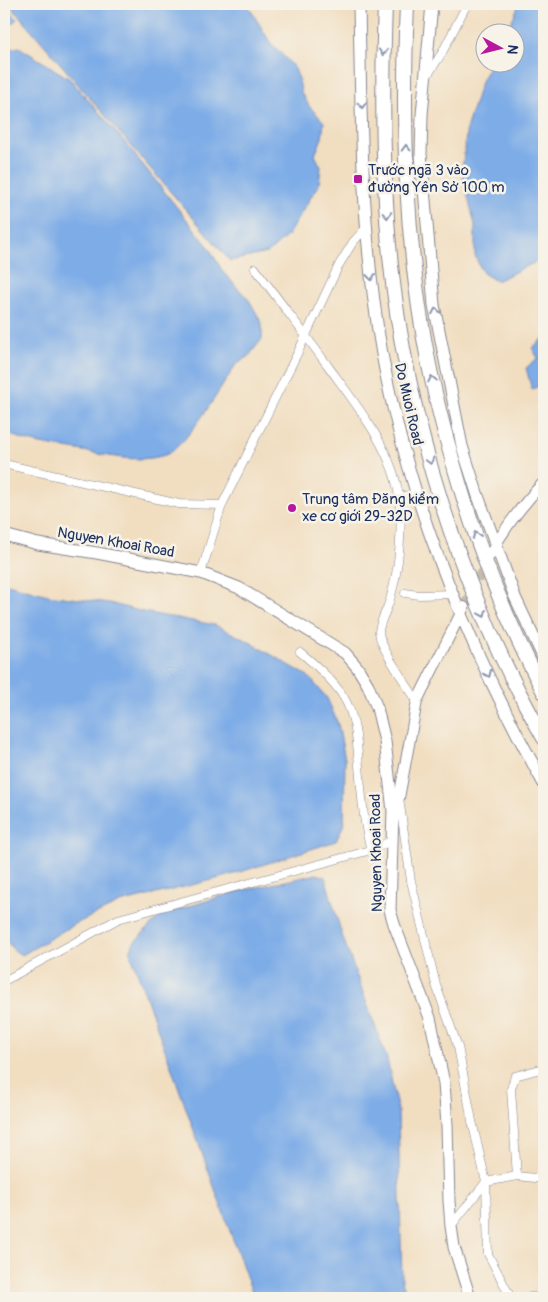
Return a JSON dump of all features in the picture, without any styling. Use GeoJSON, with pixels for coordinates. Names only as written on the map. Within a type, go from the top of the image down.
{"type":"FeatureCollection","features":[{"type":"Feature","properties":{"kind":"highway"},"geometry":{"type":"LineString","coordinates":[[385,4],[383,64],[386,204],[396,304],[408,372],[430,463],[451,530],[520,697],[544,738]]}},
{"type":"Feature","properties":{"kind":"highway"},"geometry":{"type":"LineString","coordinates":[[407,4],[404,64],[408,204],[417,291],[428,364],[438,410],[472,524],[495,588],[544,692]]}},
{"type":"Feature","properties":{"kind":"main road","name":"Do Muoi Road"},"geometry":{"type":"LineString","coordinates":[[359,4],[366,228],[374,303],[387,382],[398,430],[417,494],[453,594],[462,610],[496,691],[544,784]]}},
{"type":"Feature","properties":{"kind":"main road"},"geometry":{"type":"LineString","coordinates":[[432,4],[420,154],[434,305],[462,446],[495,545],[515,597],[544,659]]}},
{"type":"Feature","properties":{"kind":"main road","name":"Nguyen Khoai Road"},"geometry":{"type":"LineString","coordinates":[[4,535],[38,544],[97,552],[201,573],[238,588],[326,640],[344,653],[368,685],[377,708],[385,741],[392,811],[390,910],[430,1018],[444,1083],[451,1226],[454,1247],[470,1298]]}},
{"type":"Feature","properties":{"kind":"street"},"geometry":{"type":"LineString","coordinates":[[425,80],[442,53],[467,4]]}},
{"type":"Feature","properties":{"kind":"street"},"geometry":{"type":"LineString","coordinates":[[201,573],[222,505],[345,253],[366,228]]}},
{"type":"Feature","properties":{"kind":"street"},"geometry":{"type":"LineString","coordinates":[[255,268],[370,424],[390,468],[399,497],[399,542],[391,596],[379,632],[382,643],[394,665],[418,701]]}},
{"type":"Feature","properties":{"kind":"street"},"geometry":{"type":"LineString","coordinates":[[4,464],[179,504],[222,505]]}},
{"type":"Feature","properties":{"kind":"street"},"geometry":{"type":"LineString","coordinates":[[488,558],[513,518],[544,482]]}},
{"type":"Feature","properties":{"kind":"street"},"geometry":{"type":"LineString","coordinates":[[399,497],[417,494]]}},
{"type":"Feature","properties":{"kind":"street"},"geometry":{"type":"LineString","coordinates":[[405,593],[419,595],[453,594]]}},
{"type":"Feature","properties":{"kind":"street"},"geometry":{"type":"LineString","coordinates":[[392,811],[399,798],[418,701],[462,610]]}},
{"type":"Feature","properties":{"kind":"street"},"geometry":{"type":"LineString","coordinates":[[300,652],[334,684],[352,716],[357,737],[365,830],[371,850]]}},
{"type":"Feature","properties":{"kind":"street"},"geometry":{"type":"LineString","coordinates":[[399,798],[411,881],[436,985],[458,1047],[486,1182],[488,1254],[510,1298]]}},
{"type":"Feature","properties":{"kind":"street"},"geometry":{"type":"LineString","coordinates":[[4,981],[118,919],[371,850],[391,841]]}},
{"type":"Feature","properties":{"kind":"street"},"geometry":{"type":"LineString","coordinates":[[517,1176],[511,1089],[515,1076],[544,1068]]}},
{"type":"Feature","properties":{"kind":"street"},"geometry":{"type":"LineString","coordinates":[[451,1226],[486,1182],[517,1176],[544,1179]]}},
{"type":"Feature","properties":{"kind":"street"},"geometry":{"type":"LineString","coordinates":[[518,1298],[544,1296]]}},
{"type":"Feature","properties":{"kind":"water"},"geometry":{"type":"Polygon","coordinates":[[[9,4],[247,4],[270,42],[294,67],[299,79],[301,92],[309,106],[324,122],[322,138],[315,155],[321,167],[319,184],[287,236],[268,253],[230,261],[9,4]]]}},
{"type":"Feature","properties":{"kind":"water"},"geometry":{"type":"Polygon","coordinates":[[[519,4],[544,4],[544,249],[534,263],[496,281],[483,273],[475,256],[475,225],[462,172],[467,126],[486,72],[526,72],[526,22],[511,22],[519,4]]]}},
{"type":"Feature","properties":{"kind":"water"},"geometry":{"type":"Polygon","coordinates":[[[4,5],[17,19],[4,31],[4,5]]]}},
{"type":"Feature","properties":{"kind":"water"},"geometry":{"type":"Polygon","coordinates":[[[19,47],[70,79],[123,140],[208,246],[223,272],[249,300],[262,323],[262,339],[248,357],[237,363],[204,414],[183,441],[174,450],[165,455],[143,459],[110,456],[30,442],[4,431],[4,51],[19,47]]]}},
{"type":"Feature","properties":{"kind":"water"},"geometry":{"type":"Polygon","coordinates":[[[544,338],[544,382],[532,390],[526,368],[538,358],[532,348],[544,338]]]}},
{"type":"Feature","properties":{"kind":"water"},"geometry":{"type":"Polygon","coordinates":[[[4,583],[48,595],[109,603],[143,612],[215,625],[246,640],[308,676],[327,698],[338,724],[345,759],[344,824],[336,841],[228,876],[120,903],[73,925],[22,955],[13,949],[7,938],[4,923],[4,583]]]}},
{"type":"Feature","properties":{"kind":"water"},"geometry":{"type":"Polygon","coordinates":[[[317,874],[325,877],[342,935],[387,1059],[398,1112],[402,1282],[408,1298],[254,1298],[130,952],[134,942],[161,915],[232,893],[317,874]]]}},
{"type":"Feature","properties":{"kind":"tunnel"},"geometry":{"type":"LineString","coordinates":[[464,607],[488,559]]}},
{"type":"Feature","properties":{"kind":"place","name":"Trước ngã 3 vào đường Yên Sở 100 m"},"geometry":{"type":"Point","coordinates":[358,179]}},
{"type":"Feature","properties":{"kind":"place","name":"Trung tâm Đăng kiểm xe cơ giới 29-32D"},"geometry":{"type":"Point","coordinates":[292,508]}}]}
